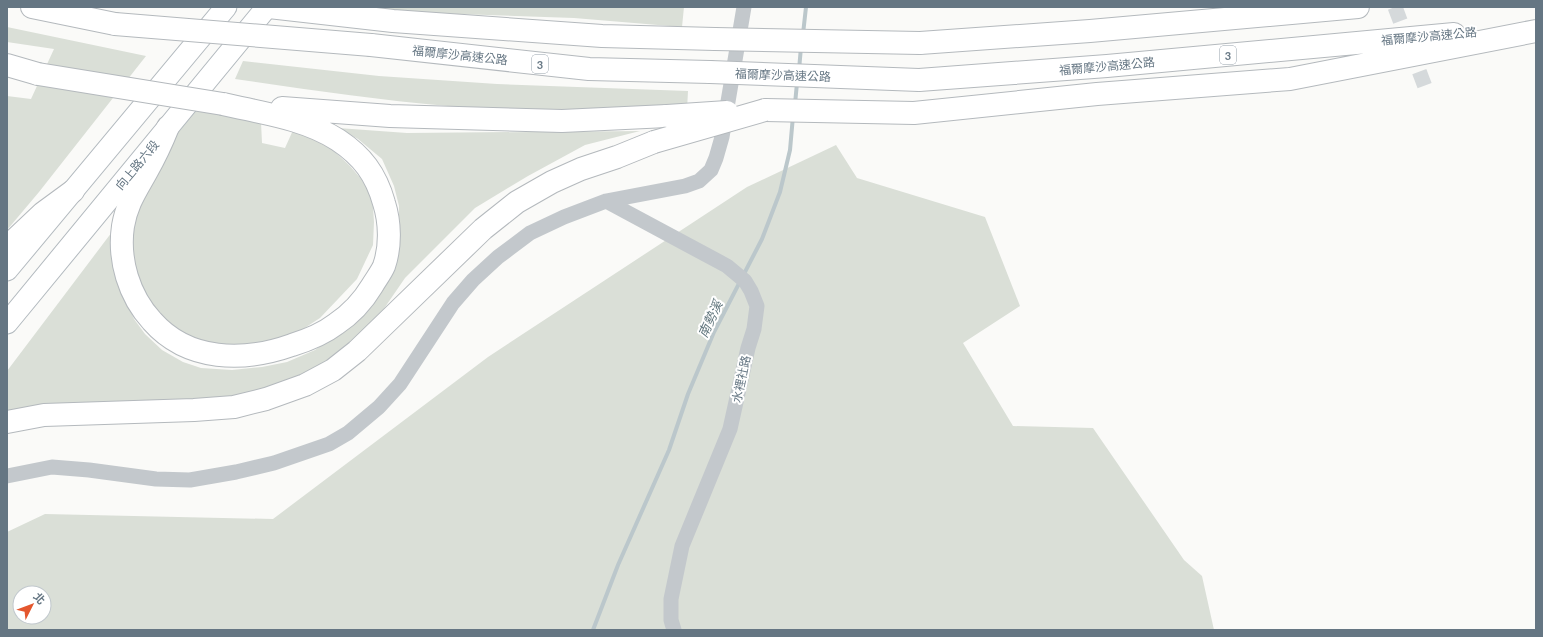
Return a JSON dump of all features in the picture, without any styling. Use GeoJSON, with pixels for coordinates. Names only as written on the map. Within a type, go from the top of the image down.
{"type":"FeatureCollection","features":[{"type":"Feature","properties":{"kind":"highway","name":"福爾摩沙高速公路"},"geometry":{"type":"LineString","coordinates":[[32,7],[116,24],[370,45],[589,69],[919,80],[1107,66],[1536,27]]}},
{"type":"Feature","properties":{"kind":"highway"},"geometry":{"type":"LineString","coordinates":[[268,7],[393,21],[602,36],[920,42],[1090,31],[1358,7]]}},
{"type":"Feature","properties":{"kind":"highway"},"geometry":{"type":"LineString","coordinates":[[222,104],[390,116],[554,121],[765,110],[914,113],[1097,94],[1290,79],[1536,31]]}},
{"type":"Feature","properties":{"kind":"highway"},"geometry":{"type":"LineString","coordinates":[[7,64],[38,74],[222,104],[292,120],[308,125],[332,137],[348,148],[368,167],[382,194],[388,223],[389,238],[384,267],[368,292],[348,315],[320,335],[306,341],[262,354],[233,357],[205,353],[185,346],[166,335],[150,320],[131,290],[124,264],[122,240],[123,228],[129,204],[154,160],[168,127]]}},
{"type":"Feature","properties":{"kind":"highway"},"geometry":{"type":"LineString","coordinates":[[7,74],[38,74]]}},
{"type":"Feature","properties":{"kind":"highway"},"geometry":{"type":"LineString","coordinates":[[7,422],[44,415],[194,410],[234,407],[266,399],[305,385],[333,370],[357,351],[483,229],[517,202],[552,182],[581,169],[617,157],[654,142],[765,110]]}},
{"type":"Feature","properties":{"kind":"highway"},"geometry":{"type":"LineString","coordinates":[[7,247],[43,213],[73,191]]}},
{"type":"Feature","properties":{"kind":"main road"},"geometry":{"type":"LineString","coordinates":[[7,270],[226,7]]}},
{"type":"Feature","properties":{"kind":"main road","name":"向上路六段"},"geometry":{"type":"LineString","coordinates":[[7,323],[268,7]]}},
{"type":"Feature","properties":{"kind":"street"},"geometry":{"type":"LineString","coordinates":[[7,476],[52,467],[89,470],[156,479],[190,480],[236,472],[274,463],[329,444],[348,433],[379,407],[400,384],[453,303],[473,280],[498,257],[530,233],[564,217],[606,201],[685,186],[699,181],[711,170],[722,137],[744,7]]}},
{"type":"Feature","properties":{"kind":"street","name":"水裡社路"},"geometry":{"type":"LineString","coordinates":[[606,201],[727,266],[741,277],[751,291],[756,306],[754,329],[748,348],[726,441],[682,546],[671,599],[671,620],[674,630]]}},
{"type":"Feature","properties":{"kind":"shaded area"},"geometry":{"type":"Polygon","coordinates":[[[373,7],[684,7],[682,27],[574,18],[370,11],[373,7]]]}},
{"type":"Feature","properties":{"kind":"shaded area"},"geometry":{"type":"Polygon","coordinates":[[[7,27],[146,56],[39,192],[7,230],[7,96],[31,99],[54,49],[7,42],[7,27]]]}},
{"type":"Feature","properties":{"kind":"shaded area"},"geometry":{"type":"Polygon","coordinates":[[[243,61],[379,76],[497,84],[688,91],[687,110],[507,110],[394,101],[235,79],[243,61]]]}},
{"type":"Feature","properties":{"kind":"shaded area"},"geometry":{"type":"Polygon","coordinates":[[[196,109],[261,122],[262,143],[285,148],[294,128],[317,137],[350,166],[362,180],[370,194],[374,222],[373,245],[357,279],[320,318],[303,329],[270,343],[246,348],[206,346],[164,325],[140,290],[128,241],[137,202],[174,138],[196,109]]]}},
{"type":"Feature","properties":{"kind":"shaded area"},"geometry":{"type":"Polygon","coordinates":[[[338,128],[407,133],[640,131],[585,145],[528,176],[475,208],[405,278],[370,329],[327,366],[261,391],[189,404],[137,401],[62,406],[7,414],[7,371],[118,224],[127,303],[134,319],[145,334],[162,350],[183,362],[201,368],[232,370],[262,367],[287,362],[315,350],[352,323],[399,237],[399,206],[394,186],[382,159],[358,139],[338,128]]]}},
{"type":"Feature","properties":{"kind":"shaded area"},"geometry":{"type":"Polygon","coordinates":[[[836,145],[857,178],[985,217],[1020,306],[963,343],[1013,426],[1093,428],[1184,560],[1202,576],[1214,630],[7,630],[7,532],[45,514],[273,519],[488,357],[747,187],[836,145]]]}},
{"type":"Feature","properties":{"kind":"waterway","name":"南勢溪"},"geometry":{"type":"LineString","coordinates":[[803,34],[806,7]]}},
{"type":"Feature","properties":{"kind":"waterway","name":"南勢溪"},"geometry":{"type":"LineString","coordinates":[[799,70],[801,47]]}},
{"type":"Feature","properties":{"kind":"waterway","name":"南勢溪"},"geometry":{"type":"LineString","coordinates":[[795,104],[797,83]]}},
{"type":"Feature","properties":{"kind":"waterway","name":"南勢溪"},"geometry":{"type":"LineString","coordinates":[[593,630],[618,565],[669,450],[688,394],[714,332],[762,239],[780,192],[790,150],[793,116]]}},
{"type":"Feature","properties":{"kind":"tunnel"},"geometry":{"type":"LineString","coordinates":[[1395,7],[1427,92]]}}]}
